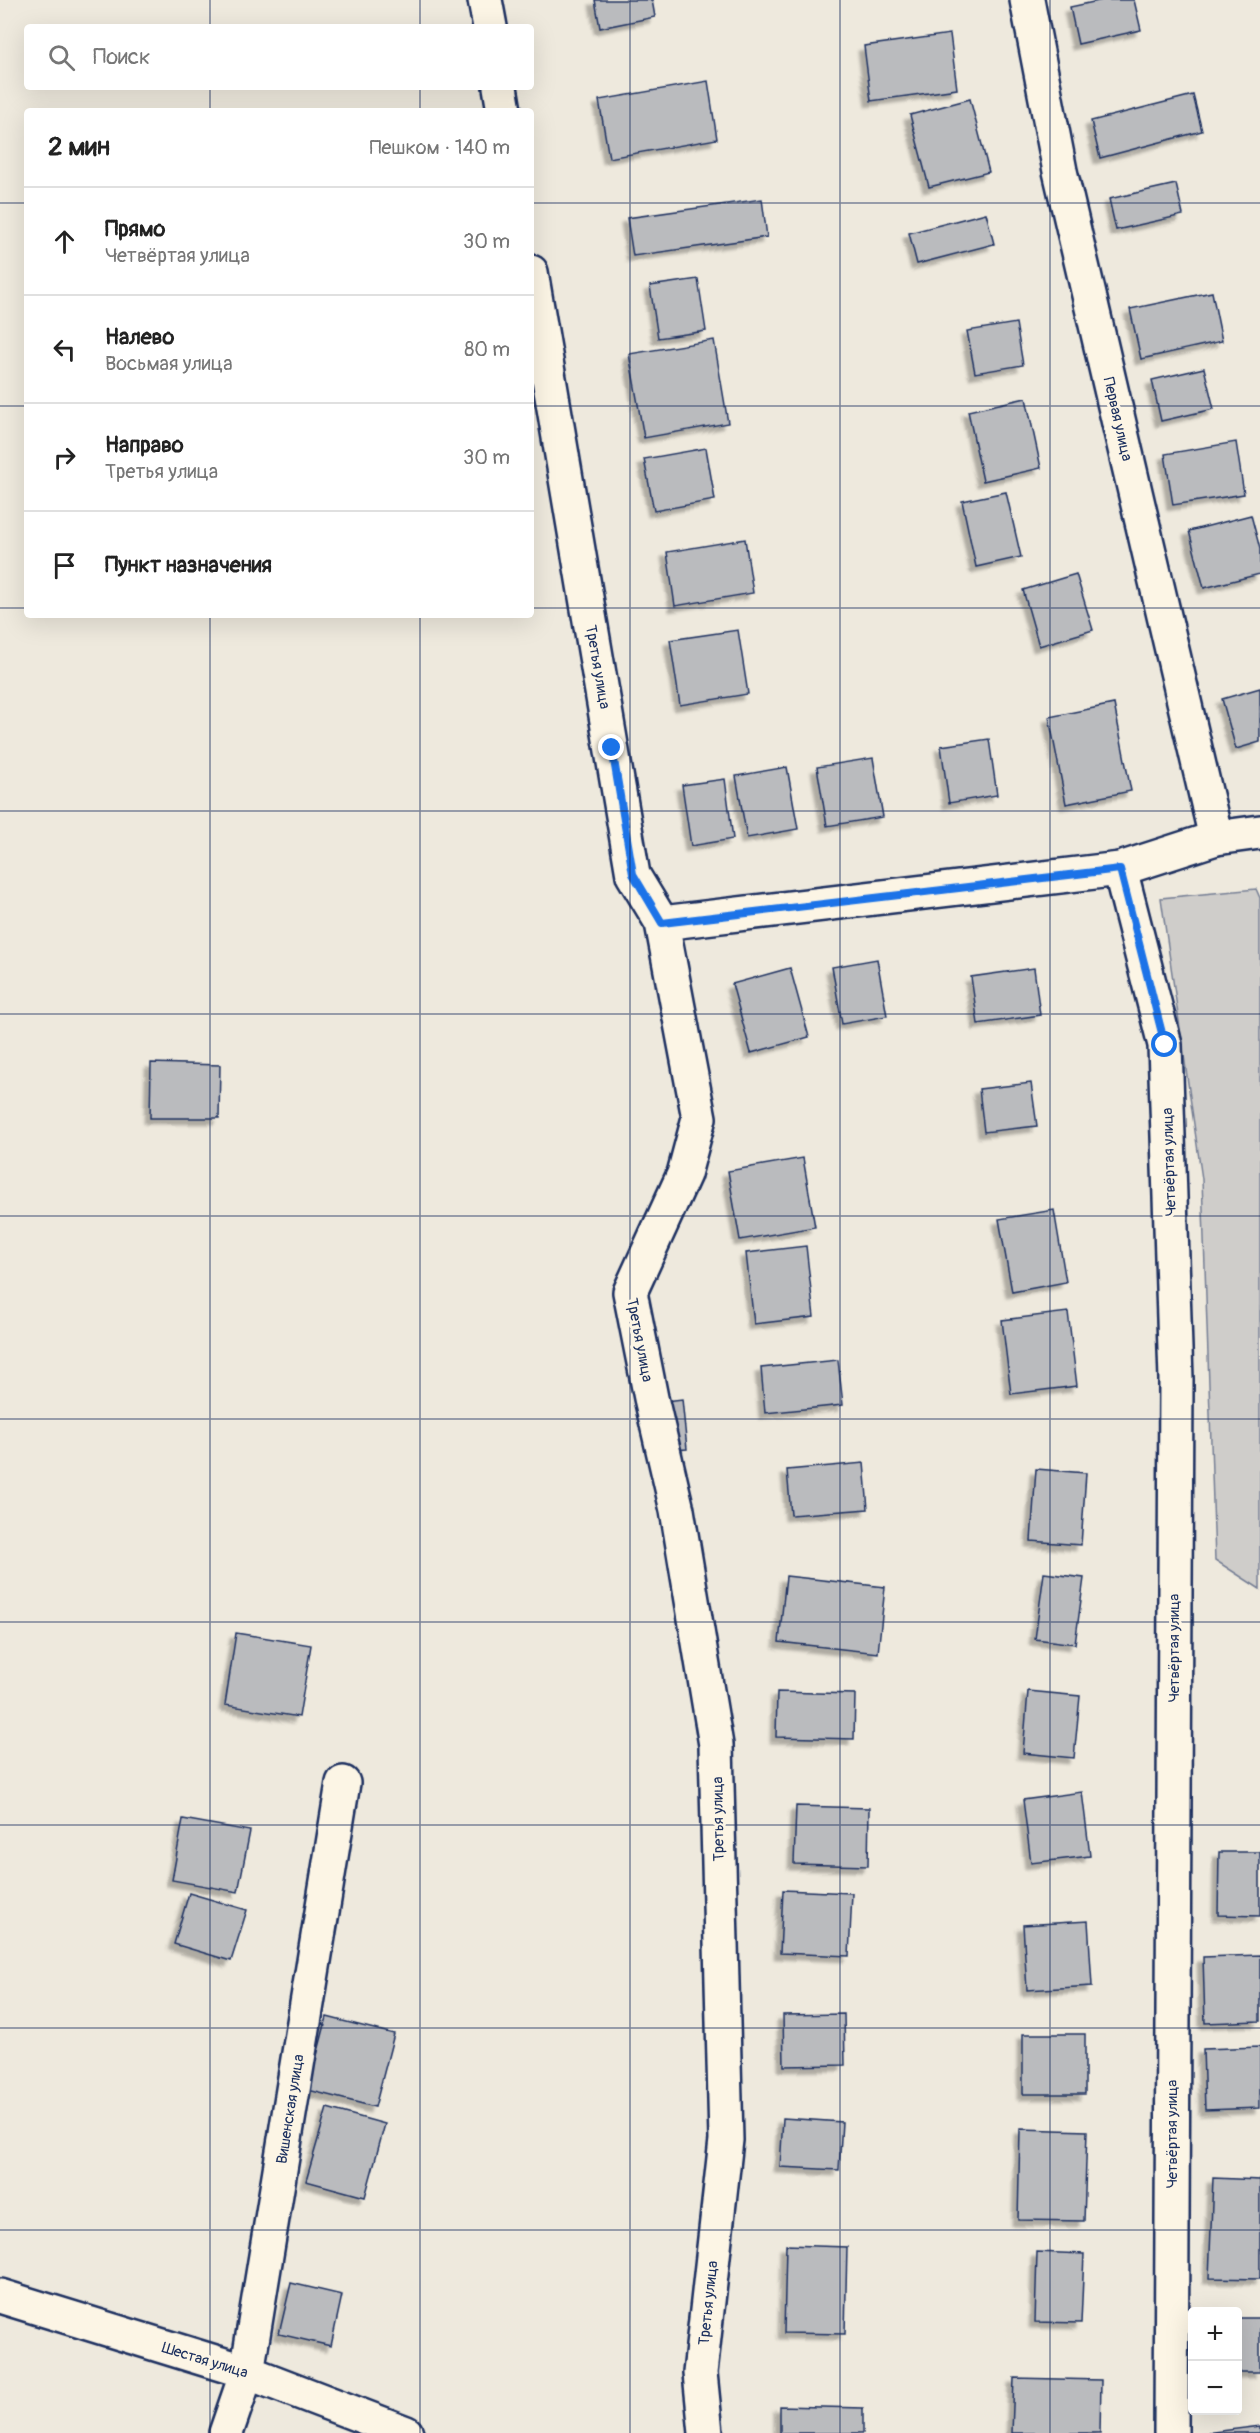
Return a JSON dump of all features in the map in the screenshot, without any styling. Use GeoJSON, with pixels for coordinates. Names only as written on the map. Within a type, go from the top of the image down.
{"type":"FeatureCollection","features":[{"type":"Feature","properties":{"kind":"street"},"geometry":{"type":"LineString","coordinates":[[485,0],[489,24]]}},
{"type":"Feature","properties":{"kind":"street","name":"Первая улица"},"geometry":{"type":"LineString","coordinates":[[1027,0],[1063,182],[1216,838]]}},
{"type":"Feature","properties":{"kind":"street"},"geometry":{"type":"LineString","coordinates":[[500,90],[504,108]]}},
{"type":"Feature","properties":{"kind":"street","name":"Третья улица"},"geometry":{"type":"LineString","coordinates":[[534,290],[633,874],[662,923],[699,1118],[684,1174],[630,1292],[651,1398],[677,1510],[716,1745],[726,2140],[700,2373],[706,2433]]}},
{"type":"Feature","properties":{"kind":"street"},"geometry":{"type":"LineString","coordinates":[[662,923],[1120,869],[1216,838],[1260,832]]}},
{"type":"Feature","properties":{"kind":"street","name":"Четвёртая улица"},"geometry":{"type":"LineString","coordinates":[[1120,869],[1165,1045],[1166,1057],[1176,1379],[1171,2433]]}},
{"type":"Feature","properties":{"kind":"street","name":"Вишенская улица"},"geometry":{"type":"LineString","coordinates":[[226,2433],[247,2372],[344,1783]]}},
{"type":"Feature","properties":{"kind":"street","name":"Шестая улица"},"geometry":{"type":"LineString","coordinates":[[0,2296],[247,2372],[406,2433]]}},
{"type":"Feature","properties":{"kind":"shaded area"},"geometry":{"type":"Polygon","coordinates":[[[1256,889],[1260,898],[1260,1589],[1215,1560],[1202,1179],[1161,898],[1256,889]]]}},
{"type":"Feature","properties":{"kind":"building"},"geometry":{"type":"Polygon","coordinates":[[[595,0],[652,0],[655,17],[600,28],[595,0]]]}},
{"type":"Feature","properties":{"kind":"building"},"geometry":{"type":"Polygon","coordinates":[[[1103,0],[1134,0],[1141,30],[1078,44],[1070,7],[1103,0]]]}},
{"type":"Feature","properties":{"kind":"building"},"geometry":{"type":"Polygon","coordinates":[[[950,34],[957,89],[871,101],[864,46],[950,34]]]}},
{"type":"Feature","properties":{"kind":"building"},"geometry":{"type":"Polygon","coordinates":[[[708,81],[717,139],[609,158],[599,100],[708,81]]]}},
{"type":"Feature","properties":{"kind":"building"},"geometry":{"type":"Polygon","coordinates":[[[1193,95],[1202,131],[1100,158],[1091,121],[1193,95]]]}},
{"type":"Feature","properties":{"kind":"building"},"geometry":{"type":"Polygon","coordinates":[[[970,99],[989,172],[929,187],[910,115],[970,99]]]}},
{"type":"Feature","properties":{"kind":"building"},"geometry":{"type":"Polygon","coordinates":[[[1176,184],[1183,215],[1116,230],[1109,199],[1176,184]]]}},
{"type":"Feature","properties":{"kind":"building"},"geometry":{"type":"Polygon","coordinates":[[[762,199],[767,237],[633,256],[627,218],[762,199]]]}},
{"type":"Feature","properties":{"kind":"building"},"geometry":{"type":"Polygon","coordinates":[[[986,213],[994,244],[917,264],[909,233],[986,213]]]}},
{"type":"Feature","properties":{"kind":"building"},"geometry":{"type":"Polygon","coordinates":[[[698,279],[706,331],[658,338],[650,286],[698,279]]]}},
{"type":"Feature","properties":{"kind":"building"},"geometry":{"type":"Polygon","coordinates":[[[1212,292],[1222,341],[1141,359],[1130,309],[1212,292]]]}},
{"type":"Feature","properties":{"kind":"building"},"geometry":{"type":"Polygon","coordinates":[[[1016,323],[1023,365],[975,373],[967,331],[1016,323]]]}},
{"type":"Feature","properties":{"kind":"building"},"geometry":{"type":"Polygon","coordinates":[[[714,340],[728,423],[644,438],[629,354],[714,340]]]}},
{"type":"Feature","properties":{"kind":"building"},"geometry":{"type":"Polygon","coordinates":[[[1204,368],[1214,409],[1161,421],[1152,380],[1204,368]]]}},
{"type":"Feature","properties":{"kind":"building"},"geometry":{"type":"Polygon","coordinates":[[[1026,398],[1041,468],[983,481],[968,411],[1026,398]]]}},
{"type":"Feature","properties":{"kind":"building"},"geometry":{"type":"Polygon","coordinates":[[[1236,442],[1244,494],[1173,505],[1165,454],[1236,442]]]}},
{"type":"Feature","properties":{"kind":"building"},"geometry":{"type":"Polygon","coordinates":[[[706,448],[715,500],[654,511],[644,459],[706,448]]]}},
{"type":"Feature","properties":{"kind":"building"},"geometry":{"type":"Polygon","coordinates":[[[1006,492],[1021,557],[976,567],[962,501],[1006,492]]]}},
{"type":"Feature","properties":{"kind":"building"},"geometry":{"type":"Polygon","coordinates":[[[1251,515],[1260,549],[1260,574],[1204,588],[1189,531],[1251,515]]]}},
{"type":"Feature","properties":{"kind":"building"},"geometry":{"type":"Polygon","coordinates":[[[745,539],[753,593],[675,606],[667,552],[745,539]]]}},
{"type":"Feature","properties":{"kind":"building"},"geometry":{"type":"Polygon","coordinates":[[[1076,574],[1093,630],[1039,646],[1023,590],[1076,574]]]}},
{"type":"Feature","properties":{"kind":"building"},"geometry":{"type":"Polygon","coordinates":[[[738,630],[748,694],[680,705],[670,640],[738,630]]]}},
{"type":"Feature","properties":{"kind":"building"},"geometry":{"type":"Polygon","coordinates":[[[1260,688],[1260,742],[1236,749],[1222,699],[1260,688]]]}},
{"type":"Feature","properties":{"kind":"building"},"geometry":{"type":"Polygon","coordinates":[[[1114,704],[1131,791],[1066,804],[1049,717],[1114,704]]]}},
{"type":"Feature","properties":{"kind":"building"},"geometry":{"type":"Polygon","coordinates":[[[989,739],[997,795],[949,803],[941,746],[989,739]]]}},
{"type":"Feature","properties":{"kind":"building"},"geometry":{"type":"Polygon","coordinates":[[[873,758],[883,817],[827,826],[817,767],[873,758]]]}},
{"type":"Feature","properties":{"kind":"building"},"geometry":{"type":"Polygon","coordinates":[[[787,767],[798,829],[747,838],[736,776],[787,767]]]}},
{"type":"Feature","properties":{"kind":"building"},"geometry":{"type":"Polygon","coordinates":[[[725,779],[733,839],[691,846],[682,785],[725,779]]]}},
{"type":"Feature","properties":{"kind":"building"},"geometry":{"type":"Polygon","coordinates":[[[877,959],[887,1016],[842,1024],[832,967],[877,959]]]}},
{"type":"Feature","properties":{"kind":"building"},"geometry":{"type":"Polygon","coordinates":[[[790,968],[809,1037],[751,1053],[732,984],[790,968]]]}},
{"type":"Feature","properties":{"kind":"building"},"geometry":{"type":"Polygon","coordinates":[[[1034,968],[1040,1015],[978,1024],[971,977],[1034,968]]]}},
{"type":"Feature","properties":{"kind":"building"},"geometry":{"type":"Polygon","coordinates":[[[151,1063],[220,1065],[219,1118],[150,1118],[151,1063]]]}},
{"type":"Feature","properties":{"kind":"building"},"geometry":{"type":"Polygon","coordinates":[[[1031,1083],[1037,1126],[984,1132],[979,1089],[1031,1083]]]}},
{"type":"Feature","properties":{"kind":"building"},"geometry":{"type":"Polygon","coordinates":[[[803,1158],[815,1227],[740,1240],[728,1171],[803,1158]]]}},
{"type":"Feature","properties":{"kind":"building"},"geometry":{"type":"Polygon","coordinates":[[[1054,1210],[1066,1282],[1012,1292],[999,1219],[1054,1210]]]}},
{"type":"Feature","properties":{"kind":"building"},"geometry":{"type":"Polygon","coordinates":[[[806,1246],[814,1317],[754,1324],[746,1253],[806,1246]]]}},
{"type":"Feature","properties":{"kind":"building"},"geometry":{"type":"Polygon","coordinates":[[[1068,1312],[1077,1386],[1011,1394],[1002,1320],[1068,1312]]]}},
{"type":"Feature","properties":{"kind":"building"},"geometry":{"type":"Polygon","coordinates":[[[838,1360],[843,1405],[765,1413],[761,1368],[838,1360]]]}},
{"type":"Feature","properties":{"kind":"building"},"geometry":{"type":"Polygon","coordinates":[[[682,1399],[687,1449],[662,1451],[658,1402],[682,1399]]]}},
{"type":"Feature","properties":{"kind":"building"},"geometry":{"type":"Polygon","coordinates":[[[864,1463],[868,1509],[791,1515],[787,1470],[864,1463]]]}},
{"type":"Feature","properties":{"kind":"building"},"geometry":{"type":"Polygon","coordinates":[[[1036,1469],[1086,1473],[1081,1545],[1031,1541],[1036,1469]]]}},
{"type":"Feature","properties":{"kind":"building"},"geometry":{"type":"Polygon","coordinates":[[[1044,1573],[1084,1578],[1075,1644],[1035,1639],[1044,1573]]]}},
{"type":"Feature","properties":{"kind":"building"},"geometry":{"type":"Polygon","coordinates":[[[786,1576],[885,1587],[878,1653],[779,1642],[786,1576]]]}},
{"type":"Feature","properties":{"kind":"building"},"geometry":{"type":"Polygon","coordinates":[[[236,1633],[311,1645],[299,1717],[225,1705],[236,1633]]]}},
{"type":"Feature","properties":{"kind":"building"},"geometry":{"type":"Polygon","coordinates":[[[1028,1691],[1080,1696],[1074,1758],[1023,1753],[1028,1691]]]}},
{"type":"Feature","properties":{"kind":"building"},"geometry":{"type":"Polygon","coordinates":[[[777,1692],[855,1694],[854,1739],[776,1737],[777,1692]]]}},
{"type":"Feature","properties":{"kind":"building"},"geometry":{"type":"Polygon","coordinates":[[[1082,1792],[1090,1856],[1031,1863],[1023,1800],[1082,1792]]]}},
{"type":"Feature","properties":{"kind":"building"},"geometry":{"type":"Polygon","coordinates":[[[796,1806],[869,1808],[868,1866],[794,1864],[796,1806]]]}},
{"type":"Feature","properties":{"kind":"building"},"geometry":{"type":"Polygon","coordinates":[[[183,1819],[250,1831],[238,1892],[172,1880],[183,1819]]]}},
{"type":"Feature","properties":{"kind":"building"},"geometry":{"type":"Polygon","coordinates":[[[1219,1852],[1260,1852],[1260,1916],[1218,1915],[1219,1852]]]}},
{"type":"Feature","properties":{"kind":"building"},"geometry":{"type":"Polygon","coordinates":[[[783,1890],[852,1893],[849,1956],[780,1953],[783,1890]]]}},
{"type":"Feature","properties":{"kind":"building"},"geometry":{"type":"Polygon","coordinates":[[[189,1893],[247,1910],[231,1961],[174,1944],[189,1893]]]}},
{"type":"Feature","properties":{"kind":"building"},"geometry":{"type":"Polygon","coordinates":[[[1088,1921],[1092,1986],[1027,1990],[1023,1925],[1088,1921]]]}},
{"type":"Feature","properties":{"kind":"building"},"geometry":{"type":"Polygon","coordinates":[[[1260,1955],[1260,2021],[1205,2023],[1203,1957],[1260,1955]]]}},
{"type":"Feature","properties":{"kind":"building"},"geometry":{"type":"Polygon","coordinates":[[[844,2014],[845,2065],[784,2066],[783,2015],[844,2014]]]}},
{"type":"Feature","properties":{"kind":"building"},"geometry":{"type":"Polygon","coordinates":[[[327,2017],[394,2034],[375,2107],[308,2090],[327,2017]]]}},
{"type":"Feature","properties":{"kind":"building"},"geometry":{"type":"Polygon","coordinates":[[[1023,2034],[1085,2034],[1085,2094],[1023,2094],[1023,2034]]]}},
{"type":"Feature","properties":{"kind":"building"},"geometry":{"type":"Polygon","coordinates":[[[1260,2047],[1260,2108],[1205,2110],[1203,2049],[1260,2047]]]}},
{"type":"Feature","properties":{"kind":"building"},"geometry":{"type":"Polygon","coordinates":[[[327,2108],[385,2124],[365,2197],[306,2181],[327,2108]]]}},
{"type":"Feature","properties":{"kind":"building"},"geometry":{"type":"Polygon","coordinates":[[[783,2118],[842,2122],[839,2170],[780,2167],[783,2118]]]}},
{"type":"Feature","properties":{"kind":"building"},"geometry":{"type":"Polygon","coordinates":[[[1020,2129],[1087,2131],[1084,2221],[1018,2220],[1020,2129]]]}},
{"type":"Feature","properties":{"kind":"building"},"geometry":{"type":"Polygon","coordinates":[[[1213,2178],[1260,2180],[1260,2279],[1209,2278],[1213,2178]]]}},
{"type":"Feature","properties":{"kind":"building"},"geometry":{"type":"Polygon","coordinates":[[[786,2245],[847,2247],[845,2334],[784,2333],[786,2245]]]}},
{"type":"Feature","properties":{"kind":"building"},"geometry":{"type":"Polygon","coordinates":[[[1037,2252],[1084,2254],[1081,2323],[1035,2322],[1037,2252]]]}},
{"type":"Feature","properties":{"kind":"building"},"geometry":{"type":"Polygon","coordinates":[[[291,2283],[342,2295],[331,2346],[279,2334],[291,2283]]]}},
{"type":"Feature","properties":{"kind":"building"},"geometry":{"type":"Polygon","coordinates":[[[1242,2318],[1260,2318],[1260,2372],[1242,2372],[1242,2318]]]}},
{"type":"Feature","properties":{"kind":"building"},"geometry":{"type":"Polygon","coordinates":[[[1014,2378],[1101,2380],[1100,2433],[1012,2433],[1014,2378]]]}},
{"type":"Feature","properties":{"kind":"building"},"geometry":{"type":"Polygon","coordinates":[[[780,2406],[863,2408],[863,2433],[780,2433],[780,2406]]]}},
{"type":"Feature","properties":{"kind":"building"},"geometry":{"type":"Polygon","coordinates":[[[1260,2426],[1260,2433],[1205,2433],[1260,2426]]]}},
{"type":"Feature","properties":{"kind":"route"},"geometry":{"type":"LineString","coordinates":[[612,748],[633,874],[662,923],[1120,869],[1165,1045]]}}]}
